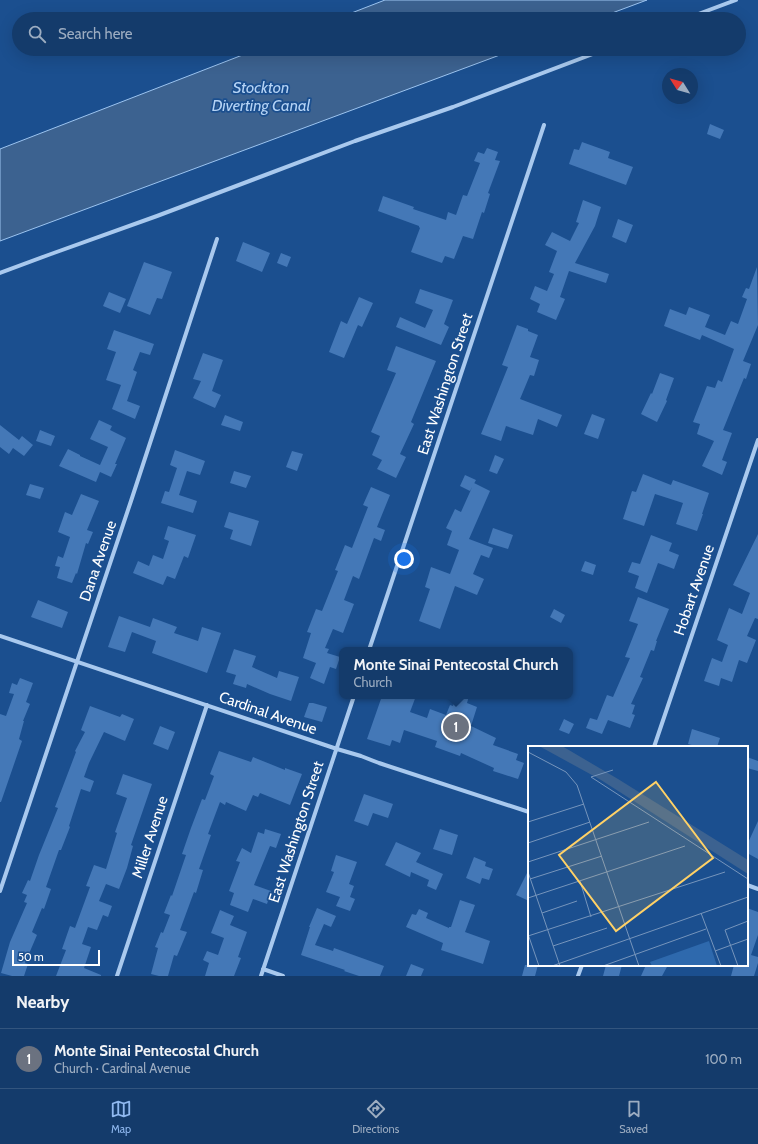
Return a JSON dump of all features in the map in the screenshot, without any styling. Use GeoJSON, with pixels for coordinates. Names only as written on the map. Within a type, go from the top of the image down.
{"type":"FeatureCollection","features":[{"type":"Feature","properties":{"kind":"street"},"geometry":{"type":"LineString","coordinates":[[704,12],[736,0]]}},
{"type":"Feature","properties":{"kind":"street"},"geometry":{"type":"LineString","coordinates":[[0,274],[355,141],[453,107],[588,56]]}},
{"type":"Feature","properties":{"kind":"street","name":"East Washington Street"},"geometry":{"type":"LineString","coordinates":[[371,647],[544,125]]}},
{"type":"Feature","properties":{"kind":"street","name":"Dana Avenue"},"geometry":{"type":"LineString","coordinates":[[0,891],[143,466],[217,239]]}},
{"type":"Feature","properties":{"kind":"street","name":"Hobart Avenue"},"geometry":{"type":"LineString","coordinates":[[654,746],[758,440]]}},
{"type":"Feature","properties":{"kind":"street","name":"Cardinal Avenue"},"geometry":{"type":"LineString","coordinates":[[0,636],[528,812]]}},
{"type":"Feature","properties":{"kind":"street","name":"East Washington Street"},"geometry":{"type":"LineString","coordinates":[[261,976],[353,699]]}},
{"type":"Feature","properties":{"kind":"street","name":"Miller Avenue"},"geometry":{"type":"LineString","coordinates":[[117,976],[207,705]]}},
{"type":"Feature","properties":{"kind":"street"},"geometry":{"type":"LineString","coordinates":[[748,885],[758,889]]}},
{"type":"Feature","properties":{"kind":"street"},"geometry":{"type":"LineString","coordinates":[[578,976],[582,966]]}},
{"type":"Feature","properties":{"kind":"street"},"geometry":{"type":"LineString","coordinates":[[263,969],[283,976]]}},
{"type":"Feature","properties":{"kind":"water"},"geometry":{"type":"Polygon","coordinates":[[[385,0],[647,0],[615,12],[354,12],[385,0]]]}},
{"type":"Feature","properties":{"kind":"water","name":"Stockton Diverting Canal"},"geometry":{"type":"Polygon","coordinates":[[[240,56],[497,56],[0,241],[0,149],[240,56]]]}},
{"type":"Feature","properties":{"kind":"building"},"geometry":{"type":"Polygon","coordinates":[[[710,124],[724,130],[720,139],[707,134],[710,124]]]}},
{"type":"Feature","properties":{"kind":"building"},"geometry":{"type":"Polygon","coordinates":[[[582,142],[610,152],[608,158],[633,167],[626,185],[569,164],[574,149],[579,150],[582,142]]]}},
{"type":"Feature","properties":{"kind":"building"},"geometry":{"type":"Polygon","coordinates":[[[487,148],[498,152],[495,160],[500,161],[488,193],[490,194],[484,213],[482,212],[473,239],[463,236],[454,259],[445,256],[442,263],[411,252],[420,228],[419,226],[378,211],[383,196],[414,207],[413,209],[446,220],[448,212],[456,215],[463,195],[467,196],[480,163],[474,161],[478,152],[484,154],[487,148]]]}},
{"type":"Feature","properties":{"kind":"building"},"geometry":{"type":"Polygon","coordinates":[[[583,200],[601,207],[595,226],[575,263],[609,274],[606,283],[569,271],[560,297],[565,299],[556,320],[537,312],[540,304],[530,299],[535,286],[547,291],[554,274],[549,272],[557,251],[545,245],[552,232],[570,241],[579,223],[576,222],[583,200]]]}},
{"type":"Feature","properties":{"kind":"building"},"geometry":{"type":"Polygon","coordinates":[[[618,219],[633,225],[626,243],[612,237],[618,219]]]}},
{"type":"Feature","properties":{"kind":"building"},"geometry":{"type":"Polygon","coordinates":[[[243,242],[270,253],[262,272],[236,261],[243,242]]]}},
{"type":"Feature","properties":{"kind":"building"},"geometry":{"type":"Polygon","coordinates":[[[281,253],[291,257],[287,267],[277,263],[281,253]]]}},
{"type":"Feature","properties":{"kind":"building"},"geometry":{"type":"Polygon","coordinates":[[[144,262],[172,272],[162,299],[157,298],[150,315],[127,306],[144,262]]]}},
{"type":"Feature","properties":{"kind":"building"},"geometry":{"type":"Polygon","coordinates":[[[757,267],[758,325],[743,361],[751,364],[746,379],[744,378],[723,430],[732,433],[722,460],[727,462],[722,475],[702,466],[714,441],[697,434],[700,424],[693,422],[707,386],[715,388],[718,380],[722,382],[734,349],[702,335],[700,340],[664,326],[670,309],[686,315],[689,307],[710,315],[705,327],[725,335],[731,321],[738,324],[747,299],[742,297],[746,288],[749,289],[757,267]]]}},
{"type":"Feature","properties":{"kind":"building"},"geometry":{"type":"Polygon","coordinates":[[[420,289],[453,300],[444,324],[449,327],[441,345],[396,327],[400,317],[425,328],[433,310],[415,303],[420,289]]]}},
{"type":"Feature","properties":{"kind":"building"},"geometry":{"type":"Polygon","coordinates":[[[109,292],[126,299],[120,313],[103,306],[109,292]]]}},
{"type":"Feature","properties":{"kind":"building"},"geometry":{"type":"Polygon","coordinates":[[[359,297],[373,303],[362,327],[358,325],[344,358],[329,352],[341,321],[347,324],[359,297]]]}},
{"type":"Feature","properties":{"kind":"building"},"geometry":{"type":"Polygon","coordinates":[[[517,325],[538,335],[530,357],[539,360],[534,376],[530,375],[520,399],[562,415],[557,427],[538,419],[533,435],[506,426],[501,441],[481,434],[508,367],[502,365],[517,325]]]}},
{"type":"Feature","properties":{"kind":"building"},"geometry":{"type":"Polygon","coordinates":[[[114,330],[154,344],[150,355],[140,352],[133,370],[137,372],[127,401],[140,406],[135,419],[112,409],[121,385],[106,380],[116,352],[107,349],[114,330]]]}},
{"type":"Feature","properties":{"kind":"building"},"geometry":{"type":"Polygon","coordinates":[[[396,346],[436,361],[411,422],[414,424],[400,454],[406,457],[396,478],[377,469],[382,460],[372,455],[380,436],[371,432],[396,373],[387,370],[396,346]]]}},
{"type":"Feature","properties":{"kind":"building"},"geometry":{"type":"Polygon","coordinates":[[[203,353],[223,360],[212,391],[221,395],[215,408],[193,398],[201,381],[193,379],[203,353]]]}},
{"type":"Feature","properties":{"kind":"building"},"geometry":{"type":"Polygon","coordinates":[[[660,373],[674,378],[666,400],[667,401],[657,422],[641,414],[651,393],[652,394],[660,373]]]}},
{"type":"Feature","properties":{"kind":"building"},"geometry":{"type":"Polygon","coordinates":[[[592,414],[605,419],[598,439],[584,434],[592,414]]]}},
{"type":"Feature","properties":{"kind":"building"},"geometry":{"type":"Polygon","coordinates":[[[225,415],[243,422],[240,431],[221,425],[225,415]]]}},
{"type":"Feature","properties":{"kind":"building"},"geometry":{"type":"Polygon","coordinates":[[[99,420],[112,426],[110,430],[126,438],[111,477],[100,472],[96,482],[59,466],[68,449],[100,465],[108,447],[90,439],[99,420]]]}},
{"type":"Feature","properties":{"kind":"building"},"geometry":{"type":"Polygon","coordinates":[[[0,425],[19,440],[22,436],[33,445],[24,456],[13,448],[9,454],[0,447],[0,425]]]}},
{"type":"Feature","properties":{"kind":"building"},"geometry":{"type":"Polygon","coordinates":[[[40,430],[55,436],[51,446],[36,441],[40,430]]]}},
{"type":"Feature","properties":{"kind":"building"},"geometry":{"type":"Polygon","coordinates":[[[175,450],[205,461],[200,475],[187,471],[179,495],[197,501],[193,513],[161,503],[165,491],[169,492],[177,468],[170,465],[175,450]]]}},
{"type":"Feature","properties":{"kind":"building"},"geometry":{"type":"Polygon","coordinates":[[[292,451],[303,454],[297,471],[286,467],[292,451]]]}},
{"type":"Feature","properties":{"kind":"building"},"geometry":{"type":"Polygon","coordinates":[[[495,455],[504,459],[497,474],[489,471],[495,455]]]}},
{"type":"Feature","properties":{"kind":"building"},"geometry":{"type":"Polygon","coordinates":[[[234,471],[251,476],[246,488],[230,483],[234,471]]]}},
{"type":"Feature","properties":{"kind":"building"},"geometry":{"type":"Polygon","coordinates":[[[643,474],[671,485],[673,480],[709,493],[697,531],[676,524],[683,503],[655,494],[644,526],[623,519],[632,491],[636,492],[643,474]]]}},
{"type":"Feature","properties":{"kind":"building"},"geometry":{"type":"Polygon","coordinates":[[[465,475],[476,480],[470,491],[460,486],[465,475]]]}},
{"type":"Feature","properties":{"kind":"building"},"geometry":{"type":"Polygon","coordinates":[[[474,483],[490,491],[469,539],[493,548],[489,558],[481,555],[473,574],[484,579],[477,595],[455,586],[440,629],[419,621],[430,589],[425,587],[431,567],[450,574],[459,550],[447,545],[452,531],[446,528],[455,509],[461,512],[474,483]]]}},
{"type":"Feature","properties":{"kind":"building"},"geometry":{"type":"Polygon","coordinates":[[[30,484],[44,488],[40,499],[26,495],[30,484]]]}},
{"type":"Feature","properties":{"kind":"building"},"geometry":{"type":"Polygon","coordinates":[[[371,487],[390,495],[377,527],[385,530],[381,541],[374,538],[359,579],[353,576],[344,600],[354,604],[343,633],[333,629],[325,648],[329,649],[327,653],[339,657],[339,660],[336,669],[330,667],[324,684],[310,678],[316,663],[303,658],[311,633],[307,632],[316,609],[322,611],[338,571],[335,570],[345,545],[352,548],[368,507],[363,505],[371,487]]]}},
{"type":"Feature","properties":{"kind":"building"},"geometry":{"type":"Polygon","coordinates":[[[81,494],[99,501],[87,530],[93,532],[88,544],[86,543],[77,574],[76,573],[72,583],[57,578],[60,567],[55,566],[58,556],[63,558],[70,537],[58,532],[65,512],[72,515],[81,494]]]}},
{"type":"Feature","properties":{"kind":"building"},"geometry":{"type":"Polygon","coordinates":[[[229,512],[259,521],[251,546],[230,539],[233,530],[224,527],[229,512]]]}},
{"type":"Feature","properties":{"kind":"building"},"geometry":{"type":"Polygon","coordinates":[[[168,526],[196,535],[188,558],[184,556],[175,579],[167,576],[163,585],[133,573],[138,561],[149,566],[153,555],[163,559],[169,541],[164,539],[168,526]]]}},
{"type":"Feature","properties":{"kind":"building"},"geometry":{"type":"Polygon","coordinates":[[[493,528],[513,535],[508,549],[488,543],[493,528]]]}},
{"type":"Feature","properties":{"kind":"building"},"geometry":{"type":"Polygon","coordinates":[[[758,534],[758,619],[755,618],[747,636],[756,640],[747,663],[739,660],[732,682],[721,678],[719,686],[704,681],[712,658],[722,662],[728,645],[717,640],[729,608],[742,614],[750,593],[733,585],[758,534]]]}},
{"type":"Feature","properties":{"kind":"building"},"geometry":{"type":"Polygon","coordinates":[[[651,535],[672,543],[669,551],[679,555],[674,569],[658,563],[647,593],[635,588],[639,576],[628,572],[632,562],[640,564],[651,535]]]}},
{"type":"Feature","properties":{"kind":"building"},"geometry":{"type":"Polygon","coordinates":[[[585,561],[596,565],[593,575],[581,571],[585,561]]]}},
{"type":"Feature","properties":{"kind":"building"},"geometry":{"type":"Polygon","coordinates":[[[638,597],[669,609],[656,641],[654,651],[651,650],[640,677],[643,678],[631,704],[635,705],[632,714],[635,715],[630,728],[608,720],[602,734],[586,728],[590,718],[597,720],[607,695],[613,697],[630,658],[625,657],[638,624],[629,621],[638,597]]]}},
{"type":"Feature","properties":{"kind":"building"},"geometry":{"type":"Polygon","coordinates":[[[38,600],[68,612],[62,628],[31,617],[38,600]]]}},
{"type":"Feature","properties":{"kind":"building"},"geometry":{"type":"Polygon","coordinates":[[[554,609],[565,615],[561,623],[550,617],[554,609]]]}},
{"type":"Feature","properties":{"kind":"building"},"geometry":{"type":"Polygon","coordinates":[[[119,616],[150,627],[153,618],[177,627],[174,633],[198,641],[202,627],[221,633],[207,673],[152,653],[156,641],[132,632],[125,652],[108,647],[119,616]]]}},
{"type":"Feature","properties":{"kind":"building"},"geometry":{"type":"Polygon","coordinates":[[[234,649],[256,656],[252,667],[277,678],[279,671],[299,677],[291,701],[247,684],[246,688],[233,684],[236,675],[226,672],[234,649]]]}},
{"type":"Feature","properties":{"kind":"building"},"geometry":{"type":"Polygon","coordinates":[[[20,678],[33,683],[26,702],[30,704],[23,721],[19,739],[22,741],[0,802],[0,714],[6,716],[14,694],[9,693],[12,683],[17,685],[20,678]]]}},
{"type":"Feature","properties":{"kind":"building"},"geometry":{"type":"Polygon","coordinates":[[[381,699],[415,699],[410,712],[427,718],[430,709],[446,715],[450,705],[453,706],[455,699],[468,699],[467,703],[477,707],[471,726],[496,738],[493,745],[518,754],[516,760],[524,763],[518,779],[493,771],[494,768],[461,753],[460,756],[435,747],[437,741],[404,730],[400,743],[392,740],[390,746],[367,739],[381,699]]]}},
{"type":"Feature","properties":{"kind":"building"},"geometry":{"type":"Polygon","coordinates":[[[309,703],[327,707],[322,722],[304,717],[309,703]]]}},
{"type":"Feature","properties":{"kind":"building"},"geometry":{"type":"Polygon","coordinates":[[[90,706],[120,717],[122,714],[134,719],[125,741],[104,732],[89,763],[84,777],[94,781],[90,792],[81,789],[69,826],[70,827],[61,850],[59,850],[46,887],[51,889],[44,909],[42,908],[32,932],[37,935],[25,963],[28,964],[24,976],[12,976],[1,973],[10,942],[27,903],[24,902],[27,895],[22,893],[28,880],[30,881],[58,808],[55,807],[76,752],[75,751],[85,732],[81,730],[90,706]]]}},
{"type":"Feature","properties":{"kind":"building"},"geometry":{"type":"Polygon","coordinates":[[[564,719],[574,724],[569,734],[559,730],[564,719]]]}},
{"type":"Feature","properties":{"kind":"building"},"geometry":{"type":"Polygon","coordinates":[[[160,726],[175,732],[168,750],[153,744],[160,726]]]}},
{"type":"Feature","properties":{"kind":"building"},"geometry":{"type":"Polygon","coordinates":[[[692,729],[720,738],[717,746],[695,746],[688,744],[692,729]]]}},
{"type":"Feature","properties":{"kind":"building"},"geometry":{"type":"Polygon","coordinates":[[[219,751],[251,762],[253,757],[285,770],[285,768],[302,774],[290,805],[260,793],[258,797],[253,795],[246,811],[226,802],[225,805],[220,802],[208,834],[211,835],[199,869],[203,870],[196,893],[194,892],[180,930],[187,932],[177,956],[174,955],[168,976],[151,974],[158,948],[155,947],[161,932],[163,933],[170,915],[164,913],[171,895],[172,896],[186,855],[182,854],[191,828],[202,799],[205,800],[214,776],[210,774],[219,751]]]}},
{"type":"Feature","properties":{"kind":"building"},"geometry":{"type":"Polygon","coordinates":[[[748,757],[758,761],[758,771],[748,768],[748,757]]]}},
{"type":"Feature","properties":{"kind":"building"},"geometry":{"type":"Polygon","coordinates":[[[123,774],[152,784],[131,845],[133,846],[127,868],[119,889],[106,884],[99,901],[112,906],[108,917],[103,915],[97,930],[88,927],[82,944],[91,947],[84,968],[101,976],[56,976],[66,950],[62,949],[70,926],[75,928],[90,887],[86,886],[94,865],[106,869],[117,833],[115,832],[127,798],[116,794],[123,774]]]}},
{"type":"Feature","properties":{"kind":"building"},"geometry":{"type":"Polygon","coordinates":[[[364,794],[393,804],[388,818],[373,813],[368,826],[354,821],[364,794]]]}},
{"type":"Feature","properties":{"kind":"building"},"geometry":{"type":"Polygon","coordinates":[[[758,821],[758,859],[748,854],[748,843],[758,821]]]}},
{"type":"Feature","properties":{"kind":"building"},"geometry":{"type":"Polygon","coordinates":[[[265,829],[281,834],[276,848],[270,846],[254,885],[271,891],[267,904],[253,899],[248,912],[230,905],[234,893],[229,891],[240,862],[236,861],[242,848],[251,853],[258,832],[264,834],[265,829]]]}},
{"type":"Feature","properties":{"kind":"building"},"geometry":{"type":"Polygon","coordinates":[[[440,829],[458,835],[452,855],[433,849],[440,829]]]}},
{"type":"Feature","properties":{"kind":"building"},"geometry":{"type":"Polygon","coordinates":[[[396,842],[421,853],[416,862],[443,874],[436,890],[427,886],[429,880],[411,872],[410,877],[385,865],[396,842]]]}},
{"type":"Feature","properties":{"kind":"building"},"geometry":{"type":"Polygon","coordinates":[[[336,855],[357,862],[349,884],[354,886],[350,897],[355,899],[350,911],[336,906],[340,897],[326,892],[334,872],[331,871],[336,855]]]}},
{"type":"Feature","properties":{"kind":"building"},"geometry":{"type":"Polygon","coordinates":[[[474,857],[486,862],[485,866],[493,869],[489,880],[482,878],[480,884],[466,878],[474,857]]]}},
{"type":"Feature","properties":{"kind":"building"},"geometry":{"type":"Polygon","coordinates":[[[528,871],[528,901],[516,895],[528,871]]]}},
{"type":"Feature","properties":{"kind":"building"},"geometry":{"type":"Polygon","coordinates":[[[460,900],[475,905],[465,932],[490,941],[483,964],[441,950],[443,943],[406,927],[412,914],[416,915],[419,909],[428,913],[426,918],[449,928],[451,927],[460,900]]]}},
{"type":"Feature","properties":{"kind":"building"},"geometry":{"type":"Polygon","coordinates":[[[317,908],[336,916],[331,927],[324,924],[315,945],[333,951],[334,948],[384,966],[380,976],[359,976],[301,955],[309,927],[317,908]]]}},
{"type":"Feature","properties":{"kind":"building"},"geometry":{"type":"Polygon","coordinates":[[[748,908],[758,912],[758,935],[751,955],[758,957],[758,963],[754,976],[731,976],[734,966],[748,966],[748,908]]]}},
{"type":"Feature","properties":{"kind":"building"},"geometry":{"type":"Polygon","coordinates":[[[220,910],[234,916],[230,925],[247,932],[238,957],[241,958],[234,976],[205,976],[209,963],[203,960],[207,951],[218,955],[224,938],[211,933],[220,910]]]}},
{"type":"Feature","properties":{"kind":"building"},"geometry":{"type":"Polygon","coordinates":[[[411,964],[424,969],[421,976],[406,976],[411,964]]]}},
{"type":"Feature","properties":{"kind":"building"},"geometry":{"type":"Polygon","coordinates":[[[525,965],[538,966],[535,976],[522,976],[525,965]]]}},
{"type":"Feature","properties":{"kind":"building"},"geometry":{"type":"Polygon","coordinates":[[[606,966],[622,966],[619,976],[603,976],[606,966]]]}},
{"type":"Feature","properties":{"kind":"building"},"geometry":{"type":"Polygon","coordinates":[[[646,966],[667,966],[662,976],[641,976],[646,966]]]}},
{"type":"Feature","properties":{"kind":"place","name":"Monte Sinai Pentecostal Church"},"geometry":{"type":"Point","coordinates":[456,727]}}]}
